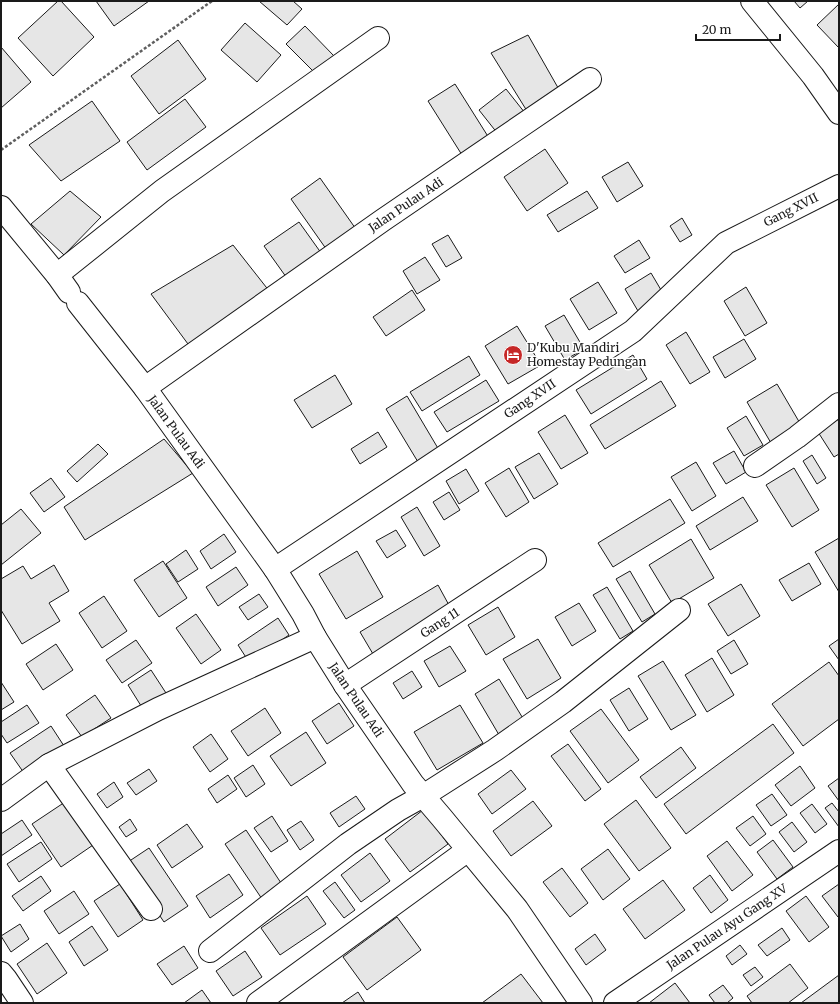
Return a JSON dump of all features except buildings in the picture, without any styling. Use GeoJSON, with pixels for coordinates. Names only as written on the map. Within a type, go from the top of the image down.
{"type":"FeatureCollection","features":[{"type":"Feature","properties":{"kind":"street"},"geometry":{"type":"LineString","coordinates":[[752,1],[813,76],[839,113]]}},
{"type":"Feature","properties":{"kind":"street"},"geometry":{"type":"LineString","coordinates":[[68,290],[162,191],[378,38]]}},
{"type":"Feature","properties":{"kind":"street","name":"Jalan Pulau Adi"},"geometry":{"type":"LineString","coordinates":[[145,388],[382,220],[590,79]]}},
{"type":"Feature","properties":{"kind":"street","name":"Gang XVII"},"geometry":{"type":"LineString","coordinates":[[275,569],[633,331],[726,243],[839,186]]}},
{"type":"Feature","properties":{"kind":"street","name":"Jalan Pulau Adi"},"geometry":{"type":"LineString","coordinates":[[1,207],[145,388],[275,569],[345,685],[413,784],[517,909],[581,1003]]}},
{"type":"Feature","properties":{"kind":"street"},"geometry":{"type":"LineString","coordinates":[[755,466],[797,437],[839,404]]}},
{"type":"Feature","properties":{"kind":"street","name":"Gang 11"},"geometry":{"type":"LineString","coordinates":[[345,685],[535,560]]}},
{"type":"Feature","properties":{"kind":"street"},"geometry":{"type":"LineString","coordinates":[[210,951],[348,844],[398,810],[423,796],[495,750],[563,702],[679,610]]}},
{"type":"Feature","properties":{"kind":"street"},"geometry":{"type":"LineString","coordinates":[[1,800],[49,765],[158,709],[315,637]]}},
{"type":"Feature","properties":{"kind":"street"},"geometry":{"type":"LineString","coordinates":[[49,765],[150,909]]}},
{"type":"Feature","properties":{"kind":"street"},"geometry":{"type":"LineString","coordinates":[[258,1003],[468,850]]}},
{"type":"Feature","properties":{"kind":"street","name":"Jalan Pulau Ayu Gang XV"},"geometry":{"type":"LineString","coordinates":[[615,1003],[839,851]]}},
{"type":"Feature","properties":{"kind":"street"},"geometry":{"type":"LineString","coordinates":[[1,973],[22,1003]]}},
{"type":"Feature","properties":{"kind":"path"},"geometry":{"type":"LineString","coordinates":[[1,150],[212,1]]}},
{"type":"Feature","properties":{"kind":"place","name":"D'Kubu Mandiri Homestay Pedungan"},"geometry":{"type":"Point","coordinates":[513,355]}}]}
